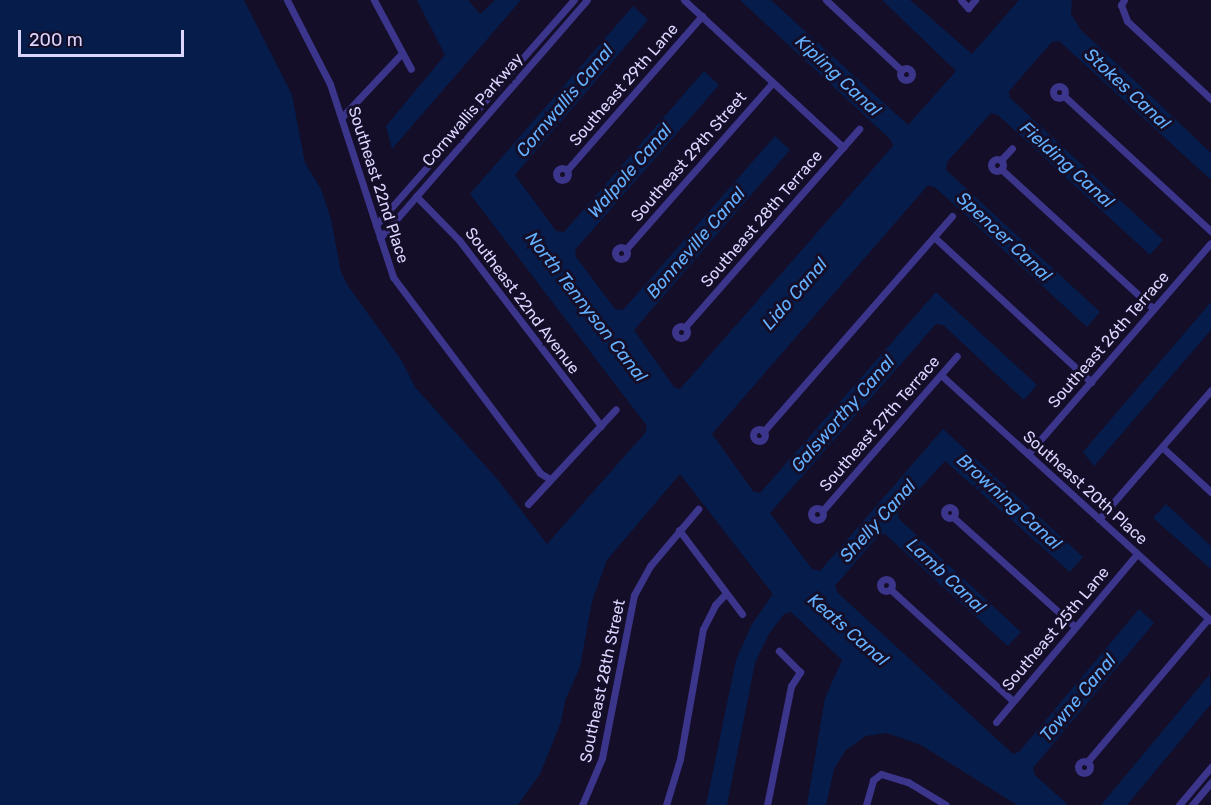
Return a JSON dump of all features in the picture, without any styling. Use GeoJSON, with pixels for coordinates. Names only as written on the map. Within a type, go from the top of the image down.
{"type":"FeatureCollection","features":[{"type":"Feature","properties":{"kind":"street","name":"Southeast 22nd Place"},"geometry":{"type":"LineString","coordinates":[[287,0],[324,69],[342,117],[380,238],[400,287],[540,474],[550,479]]}},
{"type":"Feature","properties":{"kind":"street"},"geometry":{"type":"LineString","coordinates":[[374,0],[411,69]]}},
{"type":"Feature","properties":{"kind":"street","name":"Cornwallis Parkway"},"geometry":{"type":"LineString","coordinates":[[376,225],[574,0]]}},
{"type":"Feature","properties":{"kind":"street","name":"Cornwallis Parkway"},"geometry":{"type":"LineString","coordinates":[[380,238],[587,0]]}},
{"type":"Feature","properties":{"kind":"street"},"geometry":{"type":"LineString","coordinates":[[684,0],[843,147]]}},
{"type":"Feature","properties":{"kind":"street"},"geometry":{"type":"LineString","coordinates":[[826,0],[901,70]]}},
{"type":"Feature","properties":{"kind":"street"},"geometry":{"type":"LineString","coordinates":[[962,0],[968,8],[975,0]]}},
{"type":"Feature","properties":{"kind":"street"},"geometry":{"type":"LineString","coordinates":[[1122,3],[1127,21],[1211,99]]}},
{"type":"Feature","properties":{"kind":"street","name":"Southeast 29th Lane"},"geometry":{"type":"LineString","coordinates":[[567,170],[702,16]]}},
{"type":"Feature","properties":{"kind":"street"},"geometry":{"type":"LineString","coordinates":[[342,117],[402,53]]}},
{"type":"Feature","properties":{"kind":"street"},"geometry":{"type":"LineString","coordinates":[[524,57],[531,64]]}},
{"type":"Feature","properties":{"kind":"street","name":"Southeast 29th Street"},"geometry":{"type":"LineString","coordinates":[[626,249],[773,82]]}},
{"type":"Feature","properties":{"kind":"street"},"geometry":{"type":"LineString","coordinates":[[1064,96],[1211,231]]}},
{"type":"Feature","properties":{"kind":"street","name":"Southeast 28th Terrace"},"geometry":{"type":"LineString","coordinates":[[685,327],[859,129]]}},
{"type":"Feature","properties":{"kind":"street"},"geometry":{"type":"LineString","coordinates":[[1012,148],[1001,160],[994,160],[991,165],[996,171],[1001,169],[1154,309]]}},
{"type":"Feature","properties":{"kind":"street","name":"Southeast 22nd Avenue"},"geometry":{"type":"LineString","coordinates":[[416,196],[459,240],[601,426]]}},
{"type":"Feature","properties":{"kind":"street"},"geometry":{"type":"LineString","coordinates":[[763,432],[952,216]]}},
{"type":"Feature","properties":{"kind":"street"},"geometry":{"type":"LineString","coordinates":[[934,237],[1091,382]]}},
{"type":"Feature","properties":{"kind":"street","name":"Southeast 26th Terrace"},"geometry":{"type":"LineString","coordinates":[[1028,454],[1211,243]]}},
{"type":"Feature","properties":{"kind":"street","name":"Southeast 27th Terrace"},"geometry":{"type":"LineString","coordinates":[[822,510],[957,356]]}},
{"type":"Feature","properties":{"kind":"street","name":"Southeast 20th Place"},"geometry":{"type":"LineString","coordinates":[[941,375],[1210,620]]}},
{"type":"Feature","properties":{"kind":"street"},"geometry":{"type":"LineString","coordinates":[[1099,519],[1211,390]]}},
{"type":"Feature","properties":{"kind":"street"},"geometry":{"type":"LineString","coordinates":[[528,504],[550,479],[556,477],[616,409]]}},
{"type":"Feature","properties":{"kind":"street"},"geometry":{"type":"LineString","coordinates":[[1162,447],[1211,492]]}},
{"type":"Feature","properties":{"kind":"street","name":"Southeast 28th Street"},"geometry":{"type":"LineString","coordinates":[[582,805],[602,759],[634,595],[650,566],[698,509]]}},
{"type":"Feature","properties":{"kind":"street"},"geometry":{"type":"LineString","coordinates":[[953,517],[1075,627]]}},
{"type":"Feature","properties":{"kind":"street"},"geometry":{"type":"LineString","coordinates":[[679,530],[742,614]]}},
{"type":"Feature","properties":{"kind":"street","name":"Southeast 25th Lane"},"geometry":{"type":"LineString","coordinates":[[996,722],[1137,554]]}},
{"type":"Feature","properties":{"kind":"street"},"geometry":{"type":"LineString","coordinates":[[890,589],[1013,701]]}},
{"type":"Feature","properties":{"kind":"street"},"geometry":{"type":"LineString","coordinates":[[666,805],[680,759],[703,629],[715,604],[726,593]]}},
{"type":"Feature","properties":{"kind":"street"},"geometry":{"type":"LineString","coordinates":[[1087,762],[1210,620]]}},
{"type":"Feature","properties":{"kind":"street"},"geometry":{"type":"LineString","coordinates":[[767,805],[789,694],[800,672],[779,651]]}},
{"type":"Feature","properties":{"kind":"street"},"geometry":{"type":"LineString","coordinates":[[1179,805],[1211,767]]}},
{"type":"Feature","properties":{"kind":"street"},"geometry":{"type":"LineString","coordinates":[[866,805],[873,780],[880,774],[908,783],[946,805]]}},
{"type":"Feature","properties":{"kind":"street"},"geometry":{"type":"LineString","coordinates":[[1192,805],[1211,782]]}},
{"type":"Feature","properties":{"kind":"water"},"geometry":{"type":"Polygon","coordinates":[[[0,0],[244,0],[292,95],[305,163],[321,189],[331,219],[341,272],[348,286],[402,361],[415,387],[498,480],[547,544],[645,433],[647,426],[470,194],[633,6],[648,20],[515,175],[556,231],[564,232],[704,71],[719,85],[575,250],[576,257],[615,309],[623,310],[775,136],[790,150],[634,330],[674,387],[680,389],[893,146],[891,140],[740,0],[771,0],[908,125],[956,71],[882,0],[910,0],[972,54],[1019,0],[1072,0],[1071,14],[1081,30],[1211,153],[1211,180],[1059,41],[1052,42],[1009,91],[1010,98],[1163,240],[1150,255],[998,115],[991,113],[947,162],[946,170],[1100,312],[1087,327],[936,188],[928,185],[712,434],[753,491],[760,493],[936,292],[1037,385],[1024,400],[943,325],[936,324],[770,513],[812,569],[820,571],[943,429],[1083,557],[1070,572],[945,461],[899,511],[898,518],[1021,632],[1008,646],[885,534],[878,536],[835,586],[838,593],[1013,754],[1019,752],[1139,609],[1154,623],[1033,768],[1035,775],[1068,805],[1017,805],[921,745],[887,733],[866,736],[846,750],[834,769],[826,805],[807,805],[825,698],[842,660],[791,612],[784,614],[769,634],[755,663],[727,805],[706,805],[736,660],[752,624],[773,594],[680,474],[607,560],[592,601],[580,667],[565,701],[561,722],[540,774],[518,805],[0,805],[0,0]]]}},
{"type":"Feature","properties":{"kind":"water"},"geometry":{"type":"Polygon","coordinates":[[[417,0],[468,0],[480,14],[495,0],[521,0],[392,149],[386,126],[445,55],[417,0]]]}},
{"type":"Feature","properties":{"kind":"water"},"geometry":{"type":"Polygon","coordinates":[[[1211,302],[1211,330],[1094,466],[1083,452],[1211,302]]]}},
{"type":"Feature","properties":{"kind":"water"},"geometry":{"type":"Polygon","coordinates":[[[1166,504],[1211,546],[1211,569],[1153,518],[1166,504]]]}},
{"type":"Feature","properties":{"kind":"water"},"geometry":{"type":"Polygon","coordinates":[[[1210,674],[1211,704],[1127,805],[1101,805],[1210,674]]]}},
{"type":"Feature","properties":{"kind":"water label","name":"Kipling Canal"},"geometry":{"type":"Point","coordinates":[838,76]}},
{"type":"Feature","properties":{"kind":"water label","name":"Stokes Canal"},"geometry":{"type":"Point","coordinates":[1127,89]}},
{"type":"Feature","properties":{"kind":"water label","name":"Cornwallis Canal"},"geometry":{"type":"Point","coordinates":[565,101]}},
{"type":"Feature","properties":{"kind":"water label","name":"Fielding Canal"},"geometry":{"type":"Point","coordinates":[1067,165]}},
{"type":"Feature","properties":{"kind":"water label","name":"Walpole Canal"},"geometry":{"type":"Point","coordinates":[630,171]}},
{"type":"Feature","properties":{"kind":"water label","name":"Spencer Canal"},"geometry":{"type":"Point","coordinates":[1004,237]}},
{"type":"Feature","properties":{"kind":"water label","name":"Bonneville Canal"},"geometry":{"type":"Point","coordinates":[696,243]}},
{"type":"Feature","properties":{"kind":"water label","name":"Lido Canal"},"geometry":{"type":"Point","coordinates":[795,294]}},
{"type":"Feature","properties":{"kind":"water label","name":"North Tennyson Canal"},"geometry":{"type":"Point","coordinates":[586,307]}},
{"type":"Feature","properties":{"kind":"water label","name":"Galsworthy Canal"},"geometry":{"type":"Point","coordinates":[843,414]}},
{"type":"Feature","properties":{"kind":"water label","name":"Browning Canal"},"geometry":{"type":"Point","coordinates":[1009,502]}},
{"type":"Feature","properties":{"kind":"water label","name":"Shelly Canal"},"geometry":{"type":"Point","coordinates":[878,521]}},
{"type":"Feature","properties":{"kind":"water label","name":"Lamb Canal"},"geometry":{"type":"Point","coordinates":[946,576]}},
{"type":"Feature","properties":{"kind":"water label","name":"Keats Canal"},"geometry":{"type":"Point","coordinates":[848,630]}},
{"type":"Feature","properties":{"kind":"water label","name":"Towne Canal"},"geometry":{"type":"Point","coordinates":[1078,698]}}]}
